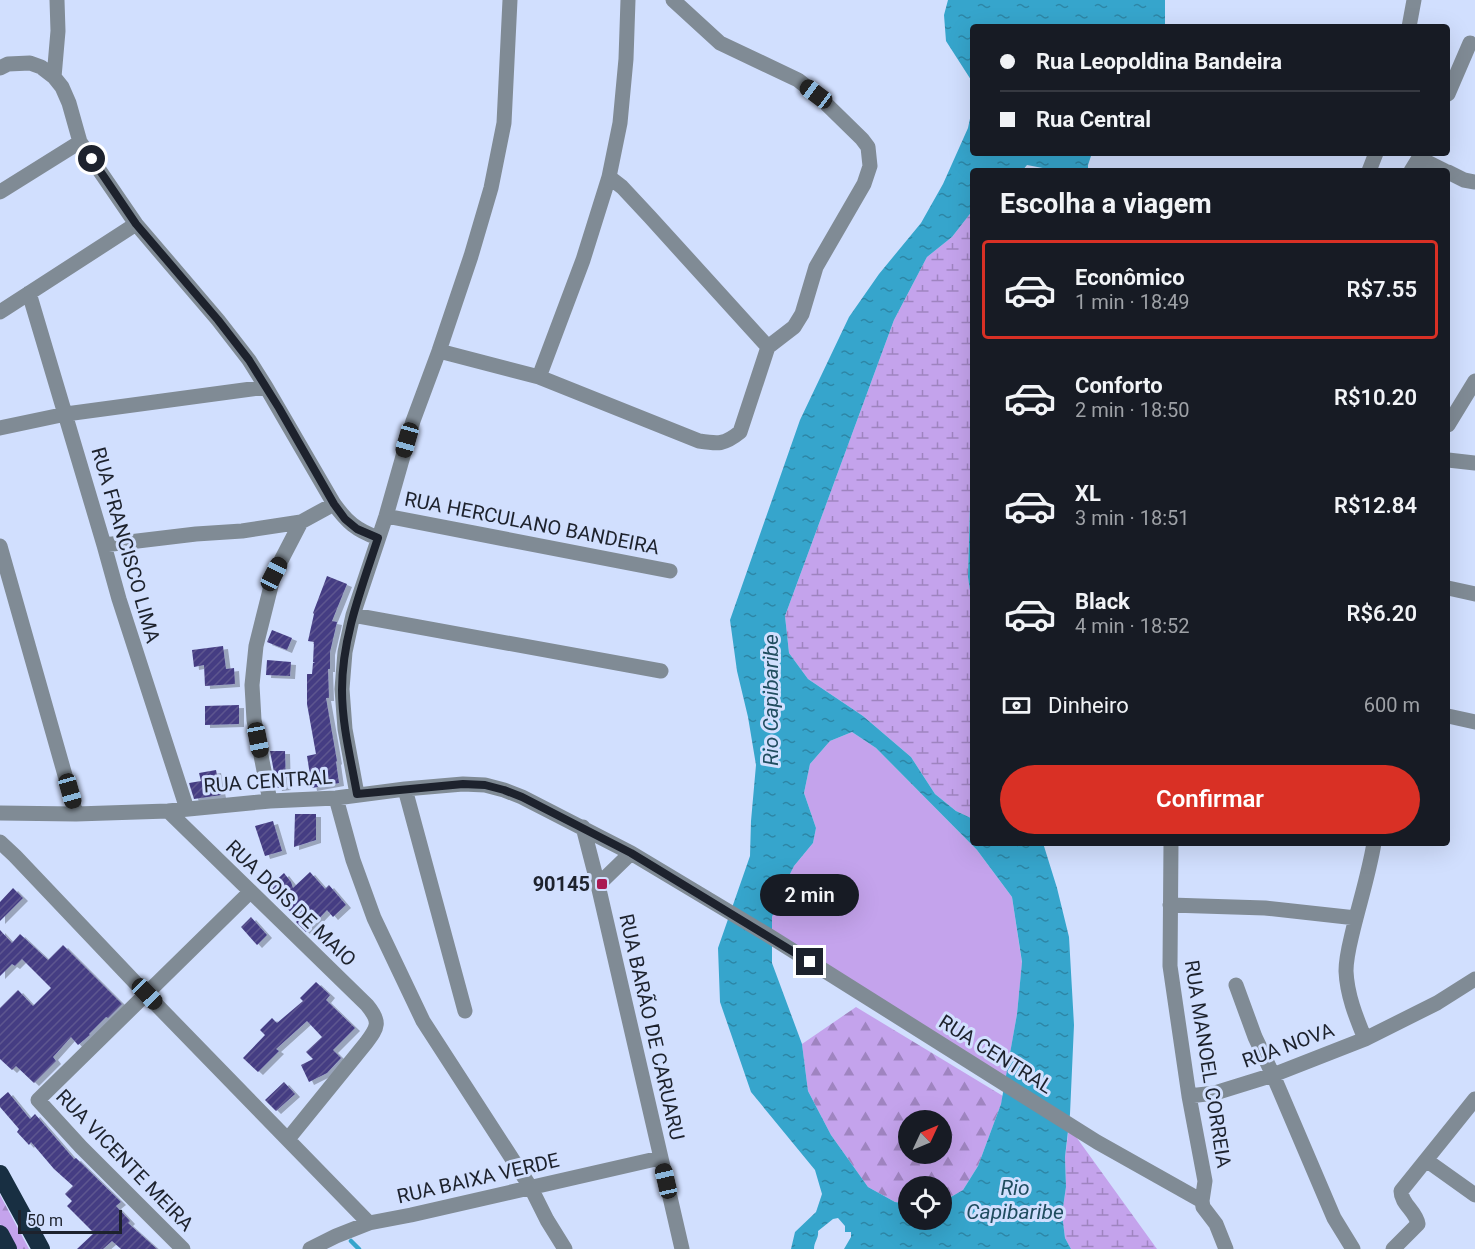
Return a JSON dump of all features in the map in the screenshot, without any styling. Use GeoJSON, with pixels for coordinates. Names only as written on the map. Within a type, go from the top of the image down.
{"type":"FeatureCollection","features":[{"type":"Feature","properties":{"kind":"highway"},"geometry":{"type":"LineString","coordinates":[[0,1174],[41,1249]]}},
{"type":"Feature","properties":{"kind":"highway"},"geometry":{"type":"LineString","coordinates":[[0,1234],[8,1249]]}},
{"type":"Feature","properties":{"kind":"street"},"geometry":{"type":"LineString","coordinates":[[54,77],[58,31],[57,0]]}},
{"type":"Feature","properties":{"kind":"street"},"geometry":{"type":"LineString","coordinates":[[357,794],[345,729],[342,689],[345,652],[353,615],[386,516],[413,421],[471,256],[491,188],[504,123],[510,0]]}},
{"type":"Feature","properties":{"kind":"street"},"geometry":{"type":"LineString","coordinates":[[539,377],[583,260],[609,177],[621,123],[628,0]]}},
{"type":"Feature","properties":{"kind":"street"},"geometry":{"type":"LineString","coordinates":[[439,351],[539,377],[699,441],[717,444],[729,442],[740,432],[768,348],[794,327],[802,314],[816,267],[864,184],[870,166],[870,156],[868,147],[862,139],[816,94],[798,80],[720,44],[673,0]]}},
{"type":"Feature","properties":{"kind":"street"},"geometry":{"type":"LineString","coordinates":[[1410,24],[1414,0]]}},
{"type":"Feature","properties":{"kind":"street"},"geometry":{"type":"LineString","coordinates":[[1450,89],[1470,43]]}},
{"type":"Feature","properties":{"kind":"street"},"geometry":{"type":"LineString","coordinates":[[3,64],[30,63],[41,67],[62,87],[81,142],[136,224],[249,360],[345,519],[357,529],[378,538]]}},
{"type":"Feature","properties":{"kind":"street"},"geometry":{"type":"LineString","coordinates":[[0,192],[81,142]]}},
{"type":"Feature","properties":{"kind":"street"},"geometry":{"type":"LineString","coordinates":[[1414,159],[1436,168]]}},
{"type":"Feature","properties":{"kind":"street"},"geometry":{"type":"LineString","coordinates":[[1450,174],[1475,182]]}},
{"type":"Feature","properties":{"kind":"street"},"geometry":{"type":"LineString","coordinates":[[609,177],[622,187],[650,217],[768,348]]}},
{"type":"Feature","properties":{"kind":"street"},"geometry":{"type":"LineString","coordinates":[[0,312],[136,224]]}},
{"type":"Feature","properties":{"kind":"street","name":"RUA FRANCISCO LIMA"},"geometry":{"type":"LineString","coordinates":[[29,293],[118,599],[187,809]]}},
{"type":"Feature","properties":{"kind":"street"},"geometry":{"type":"LineString","coordinates":[[1450,422],[1475,381]]}},
{"type":"Feature","properties":{"kind":"street"},"geometry":{"type":"LineString","coordinates":[[0,428],[66,414],[266,387]]}},
{"type":"Feature","properties":{"kind":"street"},"geometry":{"type":"LineString","coordinates":[[1450,460],[1475,463]]}},
{"type":"Feature","properties":{"kind":"street"},"geometry":{"type":"LineString","coordinates":[[104,545],[242,531],[301,522],[334,504]]}},
{"type":"Feature","properties":{"kind":"street","name":"RUA HERCULANO BANDEIRA"},"geometry":{"type":"LineString","coordinates":[[386,516],[670,571]]}},
{"type":"Feature","properties":{"kind":"street"},"geometry":{"type":"LineString","coordinates":[[270,801],[254,720],[252,685],[256,646],[274,574],[301,522]]}},
{"type":"Feature","properties":{"kind":"street"},"geometry":{"type":"LineString","coordinates":[[0,546],[76,814]]}},
{"type":"Feature","properties":{"kind":"street"},"geometry":{"type":"LineString","coordinates":[[1450,588],[1475,594]]}},
{"type":"Feature","properties":{"kind":"street"},"geometry":{"type":"LineString","coordinates":[[353,615],[661,671]]}},
{"type":"Feature","properties":{"kind":"street"},"geometry":{"type":"LineString","coordinates":[[1450,716],[1475,722]]}},
{"type":"Feature","properties":{"kind":"street","name":"RUA CENTRAL"},"geometry":{"type":"LineString","coordinates":[[0,813],[76,814],[168,811],[270,801],[336,798],[463,784],[485,785],[504,790],[583,827],[631,853],[771,937],[1097,1142],[1202,1201]]}},
{"type":"Feature","properties":{"kind":"street"},"geometry":{"type":"LineString","coordinates":[[405,789],[465,1011]]}},
{"type":"Feature","properties":{"kind":"street"},"geometry":{"type":"LineString","coordinates":[[336,798],[353,860],[374,918],[423,1021],[531,1188],[547,1221],[565,1249]]}},
{"type":"Feature","properties":{"kind":"street","name":"RUA DOIS DE MAIO"},"geometry":{"type":"LineString","coordinates":[[168,811],[367,1005],[377,1021],[376,1028],[366,1043],[288,1138]]}},
{"type":"Feature","properties":{"kind":"street","name":"RUA BARÃO DE CARUARU"},"geometry":{"type":"LineString","coordinates":[[583,827],[682,1249]]}},
{"type":"Feature","properties":{"kind":"street"},"geometry":{"type":"LineString","coordinates":[[0,842],[369,1223]]}},
{"type":"Feature","properties":{"kind":"street","name":"RUA MANOEL CORREIA"},"geometry":{"type":"LineString","coordinates":[[1170,846],[1170,966],[1205,1181],[1202,1201]]}},
{"type":"Feature","properties":{"kind":"street","name":"RUA NOVA"},"geometry":{"type":"LineString","coordinates":[[1365,1039],[1353,1011],[1346,969],[1348,951],[1368,877],[1373,846]]}},
{"type":"Feature","properties":{"kind":"street"},"geometry":{"type":"LineString","coordinates":[[598,885],[631,853]]}},
{"type":"Feature","properties":{"kind":"street"},"geometry":{"type":"LineString","coordinates":[[147,994],[250,892]]}},
{"type":"Feature","properties":{"kind":"street"},"geometry":{"type":"LineString","coordinates":[[1170,905],[1265,908],[1356,918]]}},
{"type":"Feature","properties":{"kind":"street","name":"RUA NOVA"},"geometry":{"type":"LineString","coordinates":[[1190,1096],[1215,1093],[1273,1075],[1365,1039],[1437,1003],[1475,979]]}},
{"type":"Feature","properties":{"kind":"street"},"geometry":{"type":"LineString","coordinates":[[1236,985],[1255,1037],[1334,1218],[1353,1249]]}},
{"type":"Feature","properties":{"kind":"street","name":"RUA VICENTE MEIRA"},"geometry":{"type":"LineString","coordinates":[[147,994],[38,1100],[81,1147],[183,1249]]}},
{"type":"Feature","properties":{"kind":"street"},"geometry":{"type":"LineString","coordinates":[[1393,1249],[1418,1224],[1400,1194],[1404,1186],[1475,1099]]}},
{"type":"Feature","properties":{"kind":"street","name":"RUA BAIXA VERDE"},"geometry":{"type":"LineString","coordinates":[[310,1249],[369,1223],[660,1158]]}},
{"type":"Feature","properties":{"kind":"street"},"geometry":{"type":"LineString","coordinates":[[1426,1160],[1475,1195]]}},
{"type":"Feature","properties":{"kind":"street"},"geometry":{"type":"LineString","coordinates":[[1202,1201],[1203,1207],[1216,1224],[1226,1249]]}},
{"type":"Feature","properties":{"kind":"green space"},"geometry":{"type":"Polygon","coordinates":[[[970,214],[968,577],[970,588],[970,818],[956,811],[935,794],[911,757],[863,716],[808,679],[789,653],[785,616],[894,320],[927,257],[952,237],[970,214]]]}},
{"type":"Feature","properties":{"kind":"green space"},"geometry":{"type":"Polygon","coordinates":[[[852,732],[876,748],[970,843],[970,846],[977,850],[1012,897],[1022,963],[1017,1014],[1006,1077],[772,931],[772,917],[783,888],[794,866],[813,843],[816,828],[804,793],[810,764],[830,741],[852,732]]]}},
{"type":"Feature","properties":{"kind":"green space"},"geometry":{"type":"Polygon","coordinates":[[[856,1007],[1003,1096],[978,1166],[963,1190],[952,1196],[952,1176],[898,1176],[898,1202],[868,1187],[831,1135],[808,1091],[802,1044],[856,1007]]]}},
{"type":"Feature","properties":{"kind":"green space"},"geometry":{"type":"Polygon","coordinates":[[[1069,1127],[1157,1249],[1071,1249],[1065,1238],[1062,1214],[1066,1187],[1065,1157],[1069,1127]]]}},
{"type":"Feature","properties":{"kind":"green space"},"geometry":{"type":"Polygon","coordinates":[[[0,1195],[29,1249],[14,1249],[0,1224],[0,1195]]]}},
{"type":"Feature","properties":{"kind":"water"},"geometry":{"type":"Polygon","coordinates":[[[948,0],[1165,0],[1165,24],[970,24],[970,78],[946,41],[944,15],[948,0]]]}},
{"type":"Feature","properties":{"kind":"water","name":"Rio Capibaribe"},"geometry":{"type":"Polygon","coordinates":[[[970,118],[970,156],[1091,156],[1088,168],[1043,168],[1027,165],[1024,168],[970,168],[970,214],[952,237],[927,257],[894,320],[785,616],[789,653],[808,679],[863,716],[911,757],[935,794],[956,811],[970,818],[970,843],[876,748],[852,732],[830,741],[810,764],[804,793],[816,828],[813,843],[794,866],[772,917],[772,963],[802,1044],[808,1091],[831,1135],[868,1187],[898,1202],[898,1230],[952,1230],[952,1196],[963,1190],[978,1166],[1001,1104],[1017,1014],[1022,962],[1012,897],[973,846],[1044,846],[1069,937],[1074,1025],[1070,1114],[1065,1157],[1066,1187],[1062,1214],[1065,1238],[1071,1249],[844,1249],[851,1237],[851,1232],[845,1232],[845,1226],[838,1218],[833,1219],[818,1231],[814,1249],[791,1249],[795,1232],[816,1212],[822,1194],[815,1170],[751,1092],[720,1002],[718,948],[750,856],[756,765],[737,671],[730,620],[800,420],[849,317],[879,274],[921,223],[943,184],[968,128],[970,118]]]}},
{"type":"Feature","properties":{"kind":"water"},"geometry":{"type":"Polygon","coordinates":[[[970,506],[970,591],[968,577],[970,506]]]}},
{"type":"Feature","properties":{"kind":"building"},"geometry":{"type":"Polygon","coordinates":[[[327,576],[347,584],[332,621],[337,622],[330,652],[330,669],[328,669],[329,698],[326,698],[339,783],[312,788],[307,756],[316,754],[307,704],[307,674],[312,674],[313,663],[315,663],[313,662],[314,642],[308,641],[313,613],[327,576]]]}},
{"type":"Feature","properties":{"kind":"building"},"geometry":{"type":"Polygon","coordinates":[[[272,630],[292,638],[287,650],[267,642],[272,630]]]}},
{"type":"Feature","properties":{"kind":"building"},"geometry":{"type":"Polygon","coordinates":[[[223,646],[226,669],[234,668],[235,684],[205,686],[204,665],[194,667],[192,650],[223,646]]]}},
{"type":"Feature","properties":{"kind":"building"},"geometry":{"type":"Polygon","coordinates":[[[267,660],[291,662],[290,676],[266,675],[267,660]]]}},
{"type":"Feature","properties":{"kind":"building"},"geometry":{"type":"Polygon","coordinates":[[[239,705],[239,724],[205,725],[205,706],[239,705]]]}},
{"type":"Feature","properties":{"kind":"building"},"geometry":{"type":"Polygon","coordinates":[[[270,751],[285,751],[286,787],[277,788],[270,751]]]}},
{"type":"Feature","properties":{"kind":"building"},"geometry":{"type":"Polygon","coordinates":[[[216,770],[221,795],[194,799],[189,783],[201,781],[199,773],[216,770]]]}},
{"type":"Feature","properties":{"kind":"building"},"geometry":{"type":"Polygon","coordinates":[[[295,814],[316,814],[316,840],[294,847],[295,814]]]}},
{"type":"Feature","properties":{"kind":"building"},"geometry":{"type":"Polygon","coordinates":[[[273,821],[282,851],[265,856],[255,826],[273,821]]]}},
{"type":"Feature","properties":{"kind":"building"},"geometry":{"type":"Polygon","coordinates":[[[310,872],[325,889],[329,885],[346,905],[333,917],[327,910],[306,932],[268,888],[284,873],[293,888],[310,872]]]}},
{"type":"Feature","properties":{"kind":"building"},"geometry":{"type":"Polygon","coordinates":[[[13,888],[23,898],[0,921],[0,902],[13,888]]]}},
{"type":"Feature","properties":{"kind":"building"},"geometry":{"type":"Polygon","coordinates":[[[251,917],[267,935],[257,945],[241,927],[251,917]]]}},
{"type":"Feature","properties":{"kind":"building"},"geometry":{"type":"Polygon","coordinates":[[[0,930],[12,943],[20,934],[48,960],[63,945],[122,1004],[78,1045],[71,1037],[53,1057],[56,1061],[34,1083],[16,1066],[12,1070],[0,1059],[0,1008],[18,990],[33,1006],[51,988],[22,959],[15,966],[12,964],[0,976],[0,930]]]}},
{"type":"Feature","properties":{"kind":"building"},"geometry":{"type":"Polygon","coordinates":[[[316,982],[330,995],[326,1000],[355,1028],[333,1050],[341,1058],[327,1073],[309,1082],[301,1065],[313,1059],[306,1052],[322,1037],[307,1021],[276,1049],[279,1051],[258,1072],[243,1058],[265,1035],[260,1030],[272,1018],[277,1023],[303,1001],[300,998],[316,982]]]}},
{"type":"Feature","properties":{"kind":"building"},"geometry":{"type":"Polygon","coordinates":[[[284,1082],[295,1094],[276,1111],[265,1100],[284,1082]]]}},
{"type":"Feature","properties":{"kind":"building"},"geometry":{"type":"Polygon","coordinates":[[[8,1092],[30,1119],[35,1114],[74,1159],[76,1158],[121,1202],[116,1206],[130,1221],[128,1223],[157,1249],[121,1249],[112,1241],[103,1249],[77,1249],[94,1233],[67,1206],[72,1201],[65,1194],[73,1186],[54,1169],[31,1142],[29,1145],[0,1107],[0,1099],[8,1092]]]}},
{"type":"Feature","properties":{"kind":"waterway"},"geometry":{"type":"LineString","coordinates":[[351,1241],[359,1249]]}},
{"type":"Feature","properties":{"kind":"place","name":"90145"},"geometry":{"type":"Point","coordinates":[602,884]}},
{"type":"Feature","properties":{"kind":"route"},"geometry":{"type":"LineString","coordinates":[[92,159],[136,224],[150,238],[249,360],[345,519],[357,529],[378,538],[353,615],[345,652],[342,689],[345,729],[357,794],[463,784],[485,785],[504,790],[583,827],[631,853],[810,962]]}}]}
